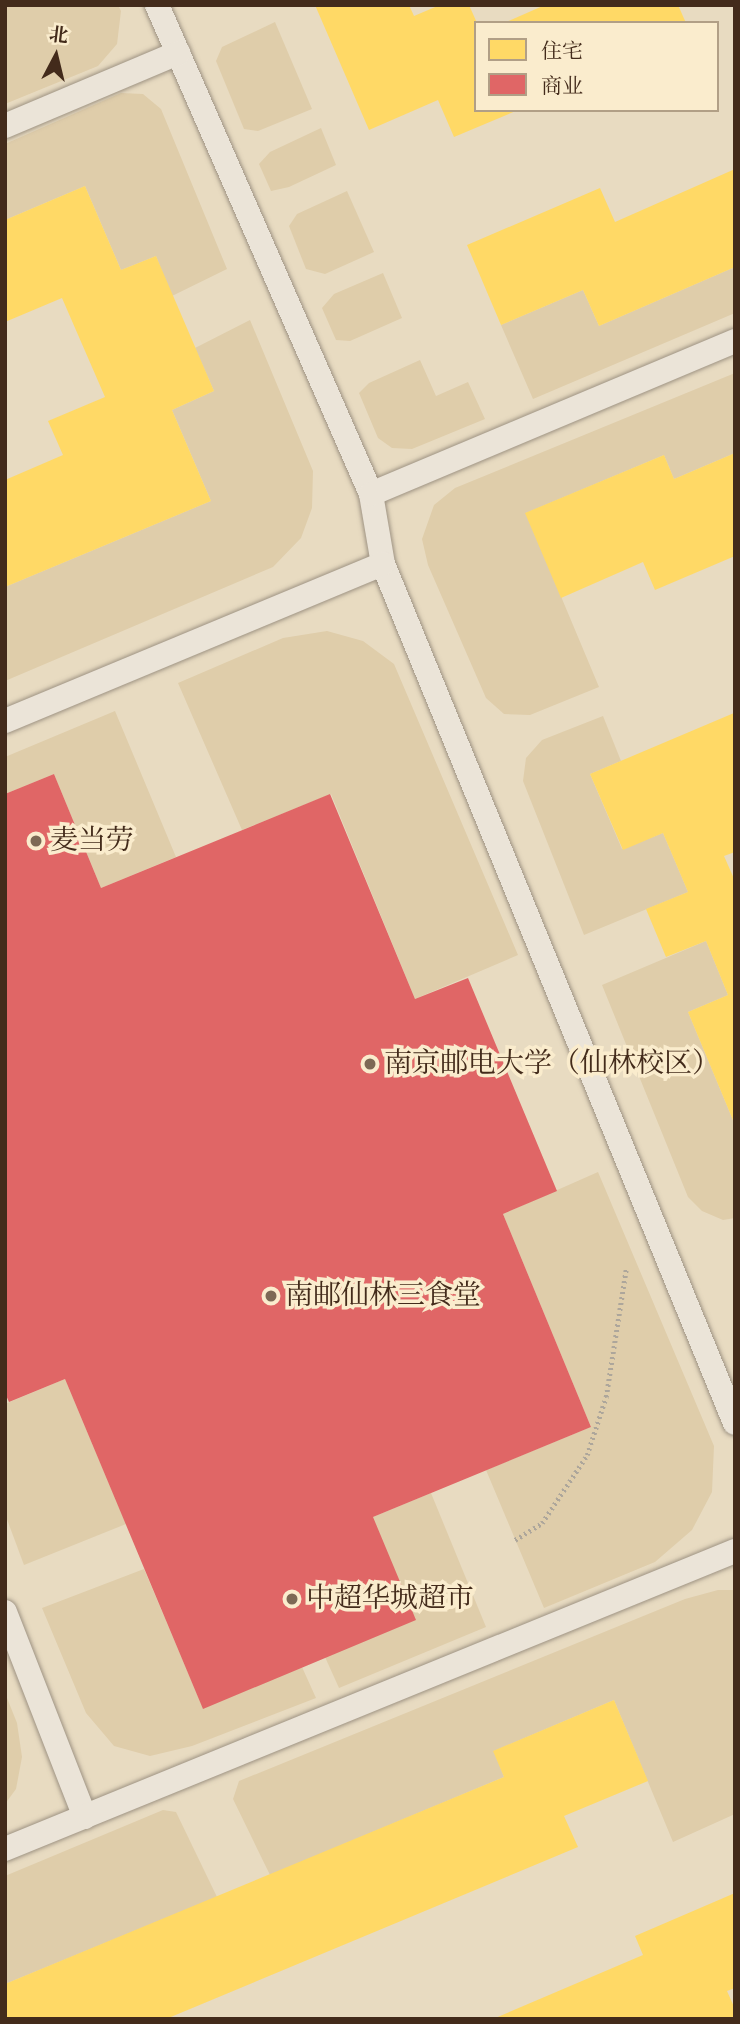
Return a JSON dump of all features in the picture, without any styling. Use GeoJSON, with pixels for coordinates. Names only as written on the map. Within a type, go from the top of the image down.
{"type":"FeatureCollection","features":[{"type":"Feature","properties":{"kind":"lane"},"geometry":{"type":"LineString","coordinates":[[157,5],[371,494],[383,564],[735,1423]]}},
{"type":"Feature","properties":{"kind":"lane"},"geometry":{"type":"LineString","coordinates":[[5,126],[177,52]]}},
{"type":"Feature","properties":{"kind":"lane"},"geometry":{"type":"LineString","coordinates":[[371,494],[735,341]]}},
{"type":"Feature","properties":{"kind":"lane"},"geometry":{"type":"LineString","coordinates":[[5,721],[383,564]]}},
{"type":"Feature","properties":{"kind":"lane"},"geometry":{"type":"LineString","coordinates":[[5,1849],[735,1551]]}},
{"type":"Feature","properties":{"kind":"lane"},"geometry":{"type":"LineString","coordinates":[[5,1612],[85,1817]]}},
{"type":"Feature","properties":{"kind":"path"},"geometry":{"type":"LineString","coordinates":[[515,1540],[542,1523],[587,1455],[606,1397],[628,1260]]}},
{"type":"Feature","properties":{"kind":"shaded area"},"geometry":{"type":"Polygon","coordinates":[[[5,5],[118,5],[121,11],[117,44],[98,66],[5,104],[5,5]]]}},
{"type":"Feature","properties":{"kind":"shaded area"},"geometry":{"type":"Polygon","coordinates":[[[275,22],[312,109],[258,131],[244,129],[216,61],[222,47],[275,22]]]}},
{"type":"Feature","properties":{"kind":"shaded area"},"geometry":{"type":"Polygon","coordinates":[[[121,93],[143,94],[161,109],[227,269],[172,296],[156,256],[121,270],[85,186],[5,220],[5,144],[121,93]]]}},
{"type":"Feature","properties":{"kind":"shaded area"},"geometry":{"type":"Polygon","coordinates":[[[321,128],[336,165],[289,187],[271,191],[259,164],[270,152],[321,128]]]}},
{"type":"Feature","properties":{"kind":"shaded area"},"geometry":{"type":"Polygon","coordinates":[[[347,191],[374,252],[325,274],[306,269],[289,226],[297,214],[347,191]]]}},
{"type":"Feature","properties":{"kind":"shaded area"},"geometry":{"type":"Polygon","coordinates":[[[735,267],[735,313],[533,399],[501,325],[583,290],[599,326],[735,267]]]}},
{"type":"Feature","properties":{"kind":"shaded area"},"geometry":{"type":"Polygon","coordinates":[[[383,273],[402,318],[350,341],[336,340],[322,308],[334,294],[383,273]]]}},
{"type":"Feature","properties":{"kind":"shaded area"},"geometry":{"type":"Polygon","coordinates":[[[250,320],[313,471],[312,508],[301,538],[273,567],[5,681],[5,587],[211,501],[172,410],[214,391],[195,348],[250,320]]]}},
{"type":"Feature","properties":{"kind":"shaded area"},"geometry":{"type":"Polygon","coordinates":[[[420,360],[436,396],[468,382],[485,419],[412,449],[392,448],[378,438],[359,393],[369,383],[420,360]]]}},
{"type":"Feature","properties":{"kind":"shaded area"},"geometry":{"type":"Polygon","coordinates":[[[735,373],[735,453],[674,479],[664,455],[526,513],[599,687],[530,715],[504,714],[486,698],[428,565],[422,539],[434,505],[455,488],[735,373]]]}},
{"type":"Feature","properties":{"kind":"shaded area"},"geometry":{"type":"Polygon","coordinates":[[[327,631],[363,641],[394,664],[518,955],[415,999],[331,794],[242,830],[178,683],[283,638],[327,631]]]}},
{"type":"Feature","properties":{"kind":"shaded area"},"geometry":{"type":"Polygon","coordinates":[[[115,711],[176,857],[101,888],[54,774],[5,794],[5,757],[115,711]]]}},
{"type":"Feature","properties":{"kind":"shaded area"},"geometry":{"type":"Polygon","coordinates":[[[603,716],[621,761],[590,774],[622,849],[663,833],[688,892],[584,935],[523,781],[526,758],[542,740],[603,716]]]}},
{"type":"Feature","properties":{"kind":"shaded area"},"geometry":{"type":"Polygon","coordinates":[[[706,941],[728,995],[688,1012],[735,1125],[735,1218],[723,1220],[702,1211],[688,1197],[602,985],[706,941]]]}},
{"type":"Feature","properties":{"kind":"shaded area"},"geometry":{"type":"Polygon","coordinates":[[[598,1172],[714,1446],[712,1492],[692,1530],[655,1562],[544,1608],[486,1470],[591,1427],[503,1214],[598,1172]]]}},
{"type":"Feature","properties":{"kind":"shaded area"},"geometry":{"type":"Polygon","coordinates":[[[65,1379],[126,1524],[24,1565],[5,1514],[5,1404],[65,1379]]]}},
{"type":"Feature","properties":{"kind":"shaded area"},"geometry":{"type":"Polygon","coordinates":[[[431,1493],[486,1627],[339,1688],[325,1657],[373,1517],[431,1493]]]}},
{"type":"Feature","properties":{"kind":"shaded area"},"geometry":{"type":"Polygon","coordinates":[[[144,1569],[203,1708],[302,1667],[316,1698],[192,1746],[150,1756],[114,1746],[86,1713],[42,1608],[144,1569]]]}},
{"type":"Feature","properties":{"kind":"shaded area"},"geometry":{"type":"Polygon","coordinates":[[[718,1590],[735,1590],[735,1814],[673,1842],[614,1700],[494,1751],[504,1777],[270,1875],[233,1799],[239,1781],[685,1599],[718,1590]]]}},
{"type":"Feature","properties":{"kind":"shaded area"},"geometry":{"type":"Polygon","coordinates":[[[5,1693],[17,1723],[22,1757],[16,1789],[5,1804],[5,1693]]]}},
{"type":"Feature","properties":{"kind":"shaded area"},"geometry":{"type":"Polygon","coordinates":[[[163,1810],[176,1812],[217,1897],[5,1984],[5,1876],[163,1810]]]}},
{"type":"Feature","properties":{"kind":"building: 住宅"},"geometry":{"type":"Polygon","coordinates":[[[315,5],[409,5],[414,16],[440,5],[469,5],[476,21],[474,21],[474,112],[513,112],[454,137],[438,100],[369,130],[315,5]]]}},
{"type":"Feature","properties":{"kind":"building: 住宅"},"geometry":{"type":"Polygon","coordinates":[[[545,5],[678,5],[685,21],[509,21],[545,5]]]}},
{"type":"Feature","properties":{"kind":"building: 住宅"},"geometry":{"type":"Polygon","coordinates":[[[735,169],[735,267],[599,326],[583,290],[501,325],[467,245],[600,188],[615,222],[735,169]]]}},
{"type":"Feature","properties":{"kind":"building: 住宅"},"geometry":{"type":"Polygon","coordinates":[[[85,186],[121,270],[156,256],[214,391],[172,410],[211,501],[5,587],[5,480],[63,455],[48,421],[105,397],[62,298],[5,322],[5,220],[85,186]]]}},
{"type":"Feature","properties":{"kind":"building: 住宅"},"geometry":{"type":"Polygon","coordinates":[[[735,453],[735,556],[655,590],[643,562],[561,598],[525,513],[664,455],[674,479],[735,453]]]}},
{"type":"Feature","properties":{"kind":"building: 住宅"},"geometry":{"type":"Polygon","coordinates":[[[734,713],[735,852],[724,856],[735,881],[735,1125],[688,1012],[728,995],[706,941],[666,957],[646,909],[688,892],[663,833],[623,850],[590,774],[734,713]]]}},
{"type":"Feature","properties":{"kind":"building: 住宅"},"geometry":{"type":"Polygon","coordinates":[[[614,1700],[648,1781],[564,1816],[578,1847],[166,2019],[5,2019],[5,1984],[504,1777],[493,1751],[614,1700]]]}},
{"type":"Feature","properties":{"kind":"building: 住宅"},"geometry":{"type":"Polygon","coordinates":[[[735,1893],[735,1988],[727,1991],[735,2009],[735,2019],[493,2019],[643,1955],[635,1936],[735,1893]]]}},
{"type":"Feature","properties":{"kind":"building: 商业","name":"南邮仙林三食堂"},"geometry":{"type":"Polygon","coordinates":[[[54,774],[101,888],[330,794],[415,999],[468,978],[557,1191],[503,1214],[591,1427],[373,1517],[416,1620],[203,1709],[65,1379],[9,1402],[5,1393],[5,794],[54,774]]]}},
{"type":"Feature","properties":{"kind":"place","name":"麦当劳"},"geometry":{"type":"Point","coordinates":[36,841]}},
{"type":"Feature","properties":{"kind":"place","name":"南京邮电大学（仙林校区）"},"geometry":{"type":"Point","coordinates":[370,1064]}},
{"type":"Feature","properties":{"kind":"place","name":"南邮仙林三食堂"},"geometry":{"type":"Point","coordinates":[271,1296]}},
{"type":"Feature","properties":{"kind":"place","name":"中超华城超市"},"geometry":{"type":"Point","coordinates":[292,1599]}}]}
